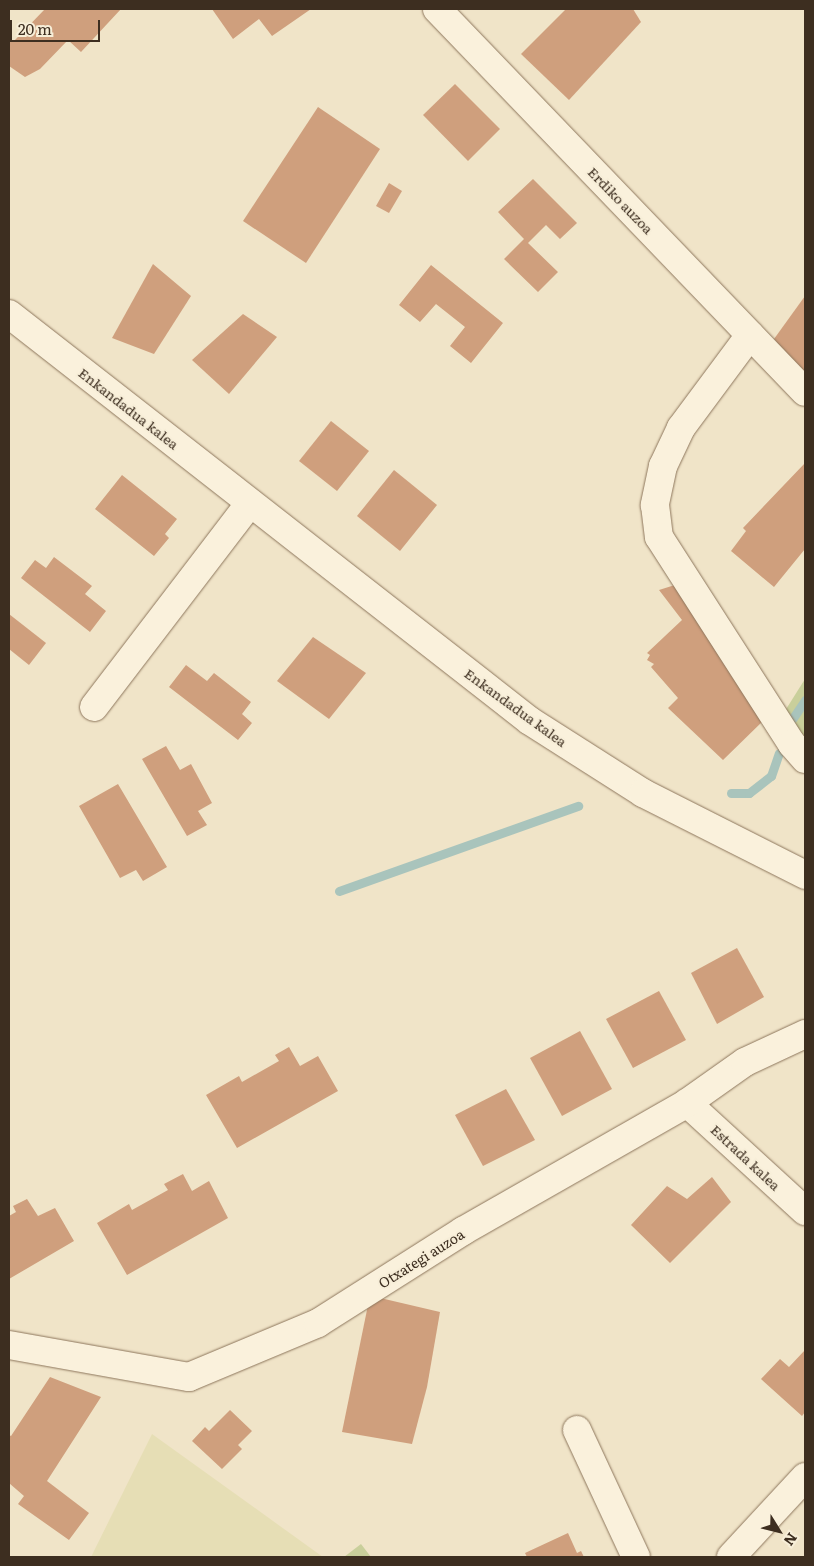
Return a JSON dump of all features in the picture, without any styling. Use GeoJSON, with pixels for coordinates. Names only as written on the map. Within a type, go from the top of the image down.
{"type":"FeatureCollection","features":[{"type":"Feature","properties":{"kind":"street","name":"Erdiko auzoa"},"geometry":{"type":"LineString","coordinates":[[437,9],[805,392]]}},
{"type":"Feature","properties":{"kind":"street","name":"Enkandadua kalea"},"geometry":{"type":"LineString","coordinates":[[9,314],[530,721],[644,792],[805,875]]}},
{"type":"Feature","properties":{"kind":"street"},"geometry":{"type":"LineString","coordinates":[[750,335],[681,428],[663,466],[655,504],[659,538],[792,744],[805,759]]}},
{"type":"Feature","properties":{"kind":"street"},"geometry":{"type":"LineString","coordinates":[[94,707],[250,503]]}},
{"type":"Feature","properties":{"kind":"street","name":"Otxategi auzoa"},"geometry":{"type":"LineString","coordinates":[[9,1345],[189,1377],[318,1323],[463,1231],[687,1103],[745,1062],[805,1034]]}},
{"type":"Feature","properties":{"kind":"street","name":"Estrada kalea"},"geometry":{"type":"LineString","coordinates":[[687,1103],[805,1211]]}},
{"type":"Feature","properties":{"kind":"street"},"geometry":{"type":"LineString","coordinates":[[577,1430],[636,1557]]}},
{"type":"Feature","properties":{"kind":"street"},"geometry":{"type":"LineString","coordinates":[[732,1557],[805,1477]]}},
{"type":"Feature","properties":{"kind":"shaded area"},"geometry":{"type":"Polygon","coordinates":[[[152,1434],[323,1557],[91,1557],[152,1434]]]}},
{"type":"Feature","properties":{"kind":"green space"},"geometry":{"type":"Polygon","coordinates":[[[805,679],[805,745],[783,714],[805,679]]]}},
{"type":"Feature","properties":{"kind":"green space"},"geometry":{"type":"Polygon","coordinates":[[[361,1544],[371,1557],[344,1557],[361,1544]]]}},
{"type":"Feature","properties":{"kind":"building"},"geometry":{"type":"Polygon","coordinates":[[[45,9],[121,9],[81,52],[68,40],[40,69],[25,77],[9,66],[9,38],[14,41],[45,9]]]}},
{"type":"Feature","properties":{"kind":"building"},"geometry":{"type":"Polygon","coordinates":[[[212,9],[311,9],[272,36],[259,19],[233,39],[212,9]]]}},
{"type":"Feature","properties":{"kind":"building"},"geometry":{"type":"Polygon","coordinates":[[[566,9],[633,9],[641,22],[569,100],[521,54],[566,9]]]}},
{"type":"Feature","properties":{"kind":"building"},"geometry":{"type":"Polygon","coordinates":[[[455,84],[500,129],[468,161],[423,115],[455,84]]]}},
{"type":"Feature","properties":{"kind":"building"},"geometry":{"type":"Polygon","coordinates":[[[318,107],[380,149],[306,263],[243,221],[318,107]]]}},
{"type":"Feature","properties":{"kind":"building"},"geometry":{"type":"Polygon","coordinates":[[[533,179],[577,223],[560,239],[546,225],[528,243],[558,272],[538,292],[504,259],[524,239],[498,212],[533,179]]]}},
{"type":"Feature","properties":{"kind":"building"},"geometry":{"type":"Polygon","coordinates":[[[389,183],[402,191],[389,213],[376,206],[389,183]]]}},
{"type":"Feature","properties":{"kind":"building"},"geometry":{"type":"Polygon","coordinates":[[[153,264],[191,296],[154,354],[112,338],[153,264]]]}},
{"type":"Feature","properties":{"kind":"building"},"geometry":{"type":"Polygon","coordinates":[[[431,265],[503,323],[471,363],[450,346],[465,327],[436,304],[420,322],[399,305],[431,265]]]}},
{"type":"Feature","properties":{"kind":"building"},"geometry":{"type":"Polygon","coordinates":[[[805,296],[805,378],[774,339],[805,296]]]}},
{"type":"Feature","properties":{"kind":"building"},"geometry":{"type":"Polygon","coordinates":[[[243,314],[277,337],[229,394],[192,360],[243,314]]]}},
{"type":"Feature","properties":{"kind":"building"},"geometry":{"type":"Polygon","coordinates":[[[331,421],[369,451],[337,491],[299,461],[331,421]]]}},
{"type":"Feature","properties":{"kind":"building"},"geometry":{"type":"Polygon","coordinates":[[[805,463],[805,549],[774,587],[731,551],[746,531],[743,528],[805,463]]]}},
{"type":"Feature","properties":{"kind":"building"},"geometry":{"type":"Polygon","coordinates":[[[394,470],[437,505],[400,551],[357,516],[394,470]]]}},
{"type":"Feature","properties":{"kind":"building"},"geometry":{"type":"Polygon","coordinates":[[[122,475],[177,519],[165,534],[169,538],[154,556],[95,509],[122,475]]]}},
{"type":"Feature","properties":{"kind":"building"},"geometry":{"type":"Polygon","coordinates":[[[54,557],[92,586],[85,594],[106,611],[90,632],[21,578],[35,560],[46,568],[54,557]]]}},
{"type":"Feature","properties":{"kind":"building"},"geometry":{"type":"Polygon","coordinates":[[[678,584],[765,719],[723,760],[668,708],[678,698],[651,667],[654,664],[647,660],[650,655],[647,653],[682,620],[659,590],[678,584]]]}},
{"type":"Feature","properties":{"kind":"building"},"geometry":{"type":"Polygon","coordinates":[[[9,614],[46,643],[29,665],[9,649],[9,614]]]}},
{"type":"Feature","properties":{"kind":"building"},"geometry":{"type":"Polygon","coordinates":[[[313,637],[366,673],[329,719],[277,681],[313,637]]]}},
{"type":"Feature","properties":{"kind":"building"},"geometry":{"type":"Polygon","coordinates":[[[186,665],[207,681],[214,673],[251,702],[242,714],[252,723],[238,740],[169,687],[186,665]]]}},
{"type":"Feature","properties":{"kind":"building"},"geometry":{"type":"Polygon","coordinates":[[[166,746],[180,770],[191,764],[212,803],[198,811],[207,825],[187,836],[142,759],[166,746]]]}},
{"type":"Feature","properties":{"kind":"building"},"geometry":{"type":"Polygon","coordinates":[[[118,784],[167,867],[143,881],[136,870],[120,878],[79,806],[118,784]]]}},
{"type":"Feature","properties":{"kind":"building"},"geometry":{"type":"Polygon","coordinates":[[[737,948],[764,997],[717,1024],[691,973],[737,948]]]}},
{"type":"Feature","properties":{"kind":"building"},"geometry":{"type":"Polygon","coordinates":[[[659,991],[686,1040],[633,1068],[606,1019],[659,991]]]}},
{"type":"Feature","properties":{"kind":"building"},"geometry":{"type":"Polygon","coordinates":[[[580,1031],[612,1089],[562,1116],[530,1058],[580,1031]]]}},
{"type":"Feature","properties":{"kind":"building"},"geometry":{"type":"Polygon","coordinates":[[[289,1047],[300,1066],[318,1056],[338,1091],[237,1148],[206,1095],[239,1076],[242,1082],[279,1061],[275,1055],[289,1047]]]}},
{"type":"Feature","properties":{"kind":"building"},"geometry":{"type":"Polygon","coordinates":[[[506,1089],[535,1140],[483,1166],[455,1115],[506,1089]]]}},
{"type":"Feature","properties":{"kind":"building"},"geometry":{"type":"Polygon","coordinates":[[[183,1174],[192,1191],[209,1181],[228,1218],[127,1275],[97,1223],[129,1204],[132,1210],[168,1190],[164,1184],[183,1174]]]}},
{"type":"Feature","properties":{"kind":"building"},"geometry":{"type":"Polygon","coordinates":[[[712,1177],[731,1202],[670,1263],[631,1225],[667,1186],[687,1199],[712,1177]]]}},
{"type":"Feature","properties":{"kind":"building"},"geometry":{"type":"Polygon","coordinates":[[[27,1199],[38,1216],[55,1208],[74,1241],[9,1279],[9,1216],[16,1212],[13,1206],[27,1199]]]}},
{"type":"Feature","properties":{"kind":"building"},"geometry":{"type":"Polygon","coordinates":[[[376,1297],[440,1312],[427,1387],[412,1444],[342,1432],[368,1305],[376,1297]]]}},
{"type":"Feature","properties":{"kind":"building"},"geometry":{"type":"Polygon","coordinates":[[[805,1350],[805,1412],[802,1416],[761,1379],[780,1359],[789,1367],[805,1350]]]}},
{"type":"Feature","properties":{"kind":"building"},"geometry":{"type":"Polygon","coordinates":[[[50,1377],[101,1397],[47,1481],[89,1513],[69,1540],[18,1504],[24,1496],[9,1483],[9,1435],[11,1436],[50,1377]]]}},
{"type":"Feature","properties":{"kind":"building"},"geometry":{"type":"Polygon","coordinates":[[[230,1410],[252,1431],[238,1445],[242,1449],[222,1469],[192,1441],[205,1427],[209,1431],[230,1410]]]}},
{"type":"Feature","properties":{"kind":"building"},"geometry":{"type":"Polygon","coordinates":[[[568,1533],[577,1553],[581,1551],[584,1557],[527,1557],[525,1553],[568,1533]]]}},
{"type":"Feature","properties":{"kind":"waterway"},"geometry":{"type":"LineString","coordinates":[[793,718],[805,700]]}},
{"type":"Feature","properties":{"kind":"waterway"},"geometry":{"type":"LineString","coordinates":[[731,793],[749,793],[771,776],[779,753]]}},
{"type":"Feature","properties":{"kind":"waterway"},"geometry":{"type":"LineString","coordinates":[[339,891],[578,806]]}}]}
